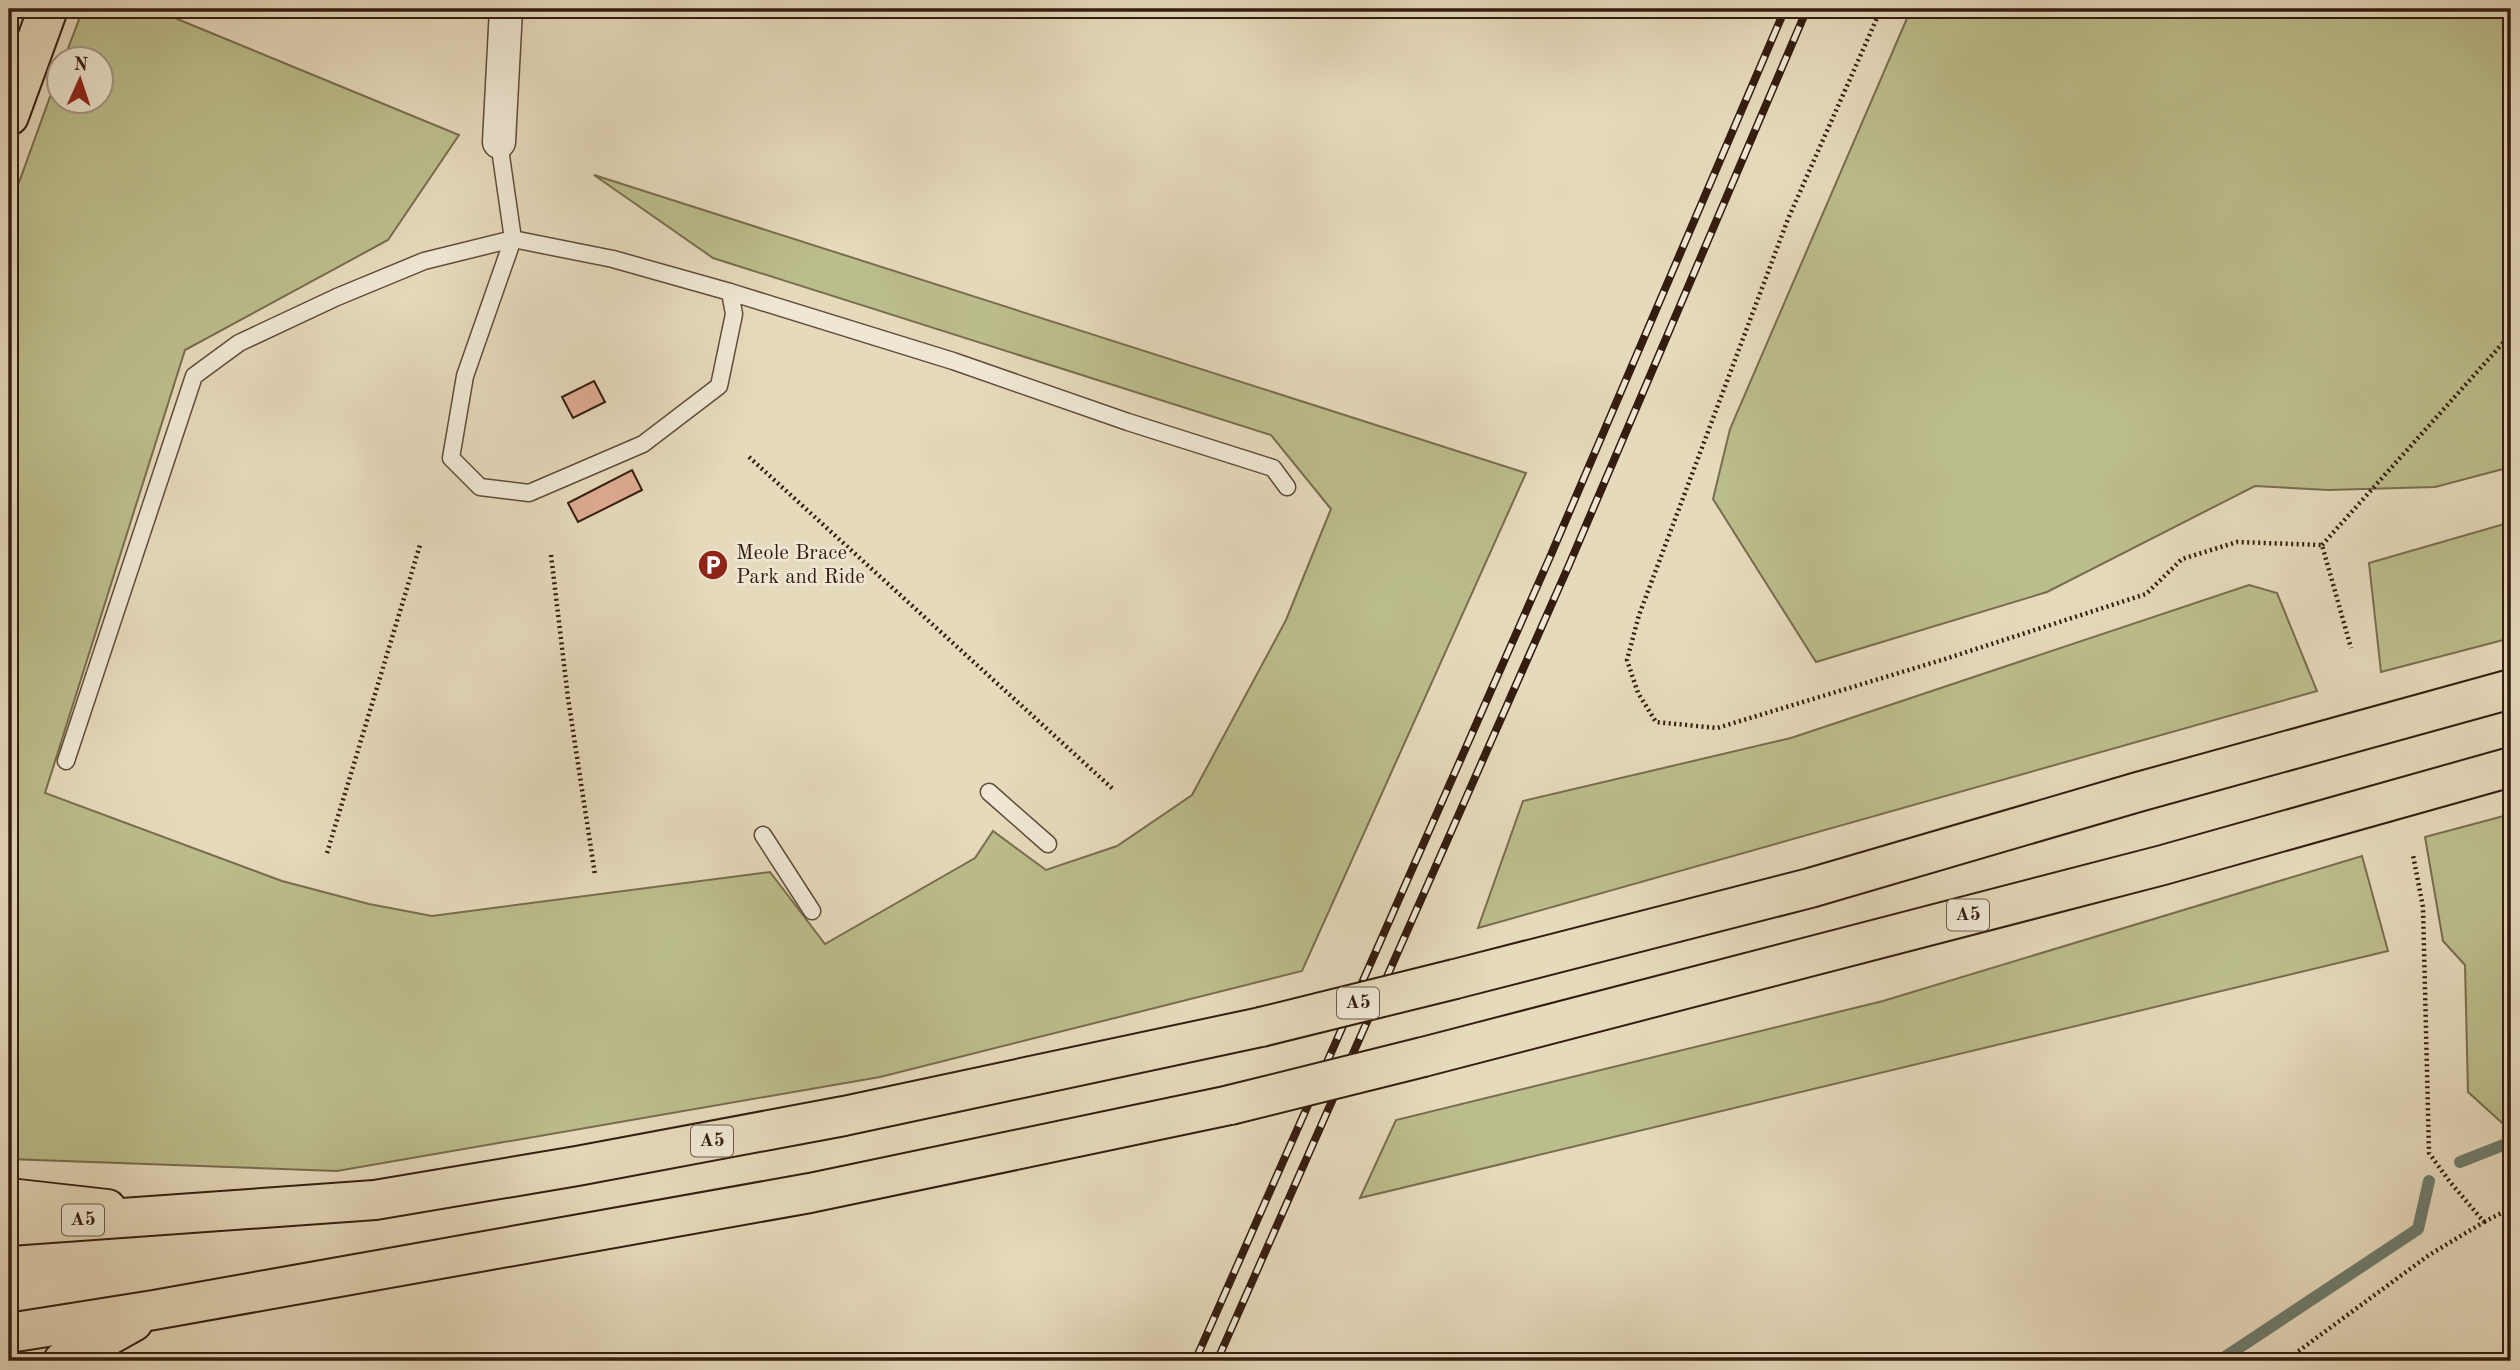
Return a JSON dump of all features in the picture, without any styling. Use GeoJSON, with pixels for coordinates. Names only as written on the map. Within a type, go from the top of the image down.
{"type":"FeatureCollection","features":[{"type":"Feature","properties":{"kind":"main road"},"geometry":{"type":"LineString","coordinates":[[9,116],[48,9]]}},
{"type":"Feature","properties":{"kind":"main road","name":"A5"},"geometry":{"type":"LineString","coordinates":[[9,1226],[375,1200],[577,1166],[844,1116],[1261,1027],[1810,888],[2138,792],[2511,689]]}},
{"type":"Feature","properties":{"kind":"main road","name":"A5"},"geometry":{"type":"LineString","coordinates":[[9,1333],[154,1310],[810,1194],[1230,1105],[2163,864],[2511,766]]}},
{"type":"Feature","properties":{"kind":"main road"},"geometry":{"type":"LineString","coordinates":[[9,1198],[157,1215]]}},
{"type":"Feature","properties":{"kind":"main road"},"geometry":{"type":"LineString","coordinates":[[63,1361],[154,1310]]}},
{"type":"Feature","properties":{"kind":"street"},"geometry":{"type":"LineString","coordinates":[[499,142],[506,9]]}},
{"type":"Feature","properties":{"kind":"lane"},"geometry":{"type":"LineString","coordinates":[[499,142],[513,239],[465,376],[451,458],[480,487],[529,493],[643,444],[719,386],[734,314],[730,292]]}},
{"type":"Feature","properties":{"kind":"lane"},"geometry":{"type":"LineString","coordinates":[[66,761],[194,376],[239,343],[337,297],[424,261],[513,239],[613,259],[730,292],[1041,390],[1128,422],[1273,468],[1286,486]]}},
{"type":"Feature","properties":{"kind":"lane"},"geometry":{"type":"LineString","coordinates":[[989,792],[1048,844]]}},
{"type":"Feature","properties":{"kind":"lane"},"geometry":{"type":"LineString","coordinates":[[763,835],[812,911]]}},
{"type":"Feature","properties":{"kind":"path"},"geometry":{"type":"LineString","coordinates":[[1881,9],[1788,219],[1639,615],[1627,660],[1638,694],[1656,722],[1717,728],[1945,659],[2146,594],[2182,559],[2237,542],[2322,545]]}},
{"type":"Feature","properties":{"kind":"path"},"geometry":{"type":"LineString","coordinates":[[2322,545],[2511,334]]}},
{"type":"Feature","properties":{"kind":"path"},"geometry":{"type":"LineString","coordinates":[[749,457],[1114,790]]}},
{"type":"Feature","properties":{"kind":"path"},"geometry":{"type":"LineString","coordinates":[[327,853],[420,545]]}},
{"type":"Feature","properties":{"kind":"path"},"geometry":{"type":"LineString","coordinates":[[2322,545],[2351,648]]}},
{"type":"Feature","properties":{"kind":"path"},"geometry":{"type":"LineString","coordinates":[[551,555],[568,698],[595,875]]}},
{"type":"Feature","properties":{"kind":"path"},"geometry":{"type":"LineString","coordinates":[[2413,855],[2423,907],[2429,1153],[2484,1222]]}},
{"type":"Feature","properties":{"kind":"path"},"geometry":{"type":"LineString","coordinates":[[2285,1361],[2429,1255],[2511,1208]]}},
{"type":"Feature","properties":{"kind":"green space"},"geometry":{"type":"Polygon","coordinates":[[[83,9],[153,9],[459,135],[388,240],[185,350],[45,793],[282,881],[369,904],[432,916],[770,872],[825,944],[975,858],[993,831],[1046,870],[1117,846],[1192,795],[1286,620],[1331,509],[1271,435],[713,258],[594,175],[1526,473],[1302,971],[880,1077],[337,1171],[9,1159],[9,210],[46,108],[46,116],[116,116],[116,46],[69,46],[83,9]]]}},
{"type":"Feature","properties":{"kind":"green space"},"geometry":{"type":"Polygon","coordinates":[[[1911,9],[2511,9],[2511,467],[2435,487],[2328,490],[2255,486],[2047,592],[1816,662],[1713,499],[1730,429],[1911,9]]]}},
{"type":"Feature","properties":{"kind":"green space"},"geometry":{"type":"Polygon","coordinates":[[[2511,522],[2511,638],[2381,672],[2369,563],[2511,522]]]}},
{"type":"Feature","properties":{"kind":"green space"},"geometry":{"type":"Polygon","coordinates":[[[2249,585],[2277,593],[2317,691],[1478,928],[1523,801],[1791,738],[2249,585]]]}},
{"type":"Feature","properties":{"kind":"green space"},"geometry":{"type":"Polygon","coordinates":[[[2511,814],[2511,1131],[2468,1092],[2465,965],[2443,941],[2425,837],[2511,814]]]}},
{"type":"Feature","properties":{"kind":"green space"},"geometry":{"type":"Polygon","coordinates":[[[2362,856],[2388,951],[1360,1198],[1396,1120],[1883,1001],[2362,856]]]}},
{"type":"Feature","properties":{"kind":"building"},"geometry":{"type":"Polygon","coordinates":[[[594,381],[605,402],[573,418],[562,397],[594,381]]]}},
{"type":"Feature","properties":{"kind":"building"},"geometry":{"type":"Polygon","coordinates":[[[632,470],[642,490],[578,522],[568,503],[632,470]]]}},
{"type":"Feature","properties":{"kind":"waterway"},"geometry":{"type":"LineString","coordinates":[[2460,1162],[2511,1142]]}},
{"type":"Feature","properties":{"kind":"waterway"},"geometry":{"type":"LineString","coordinates":[[2219,1361],[2418,1229],[2429,1181]]}},
{"type":"Feature","properties":{"kind":"railway"},"geometry":{"type":"LineString","coordinates":[[1195,1361],[1550,557],[1785,9]]}},
{"type":"Feature","properties":{"kind":"railway"},"geometry":{"type":"LineString","coordinates":[[1217,1361],[1569,565],[1807,9]]}},
{"type":"Feature","properties":{"kind":"place","name":"Meole Brace Park and Ride"},"geometry":{"type":"Point","coordinates":[713,565]}}]}
